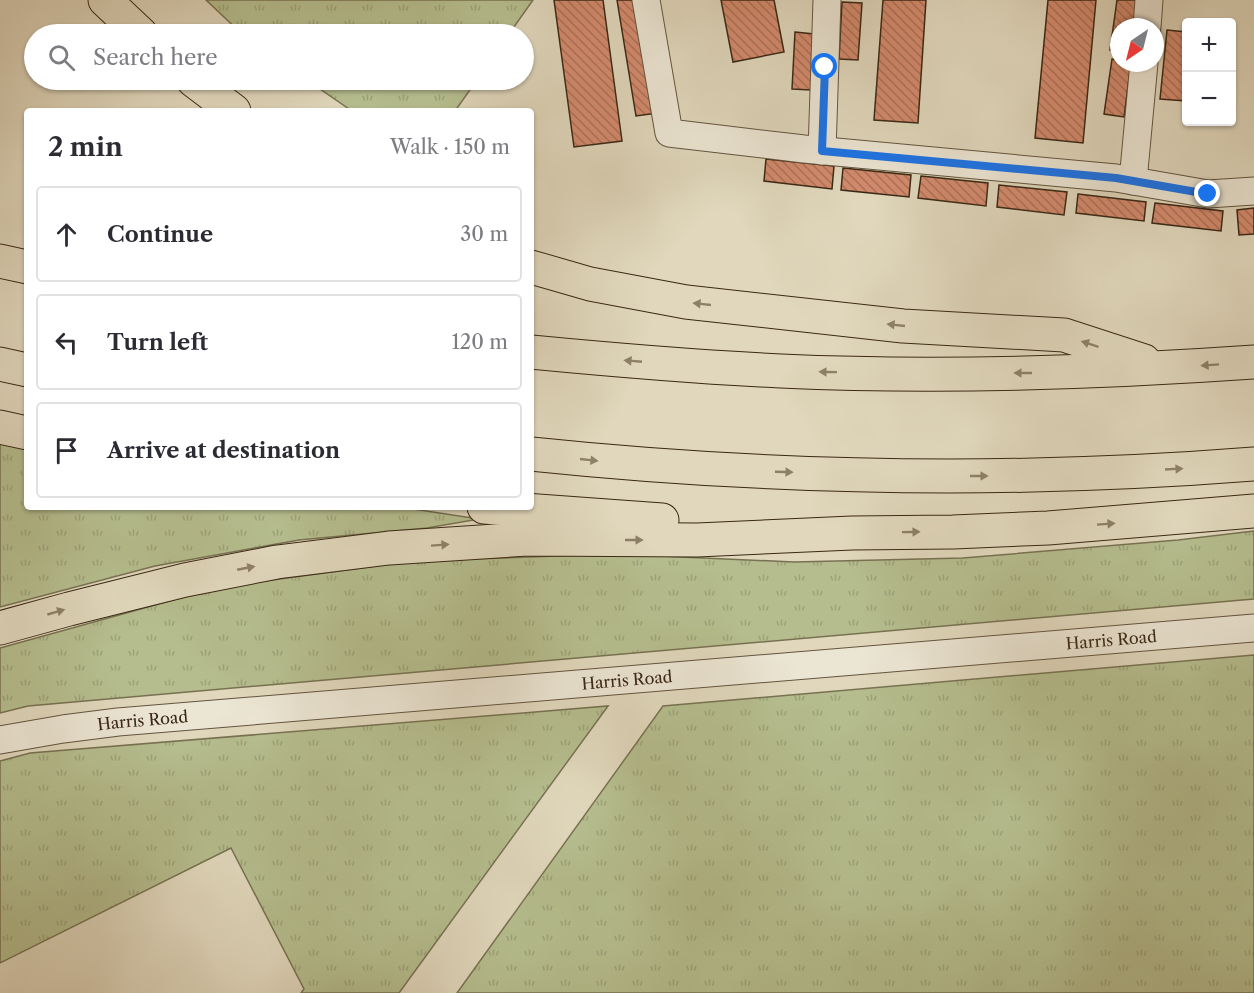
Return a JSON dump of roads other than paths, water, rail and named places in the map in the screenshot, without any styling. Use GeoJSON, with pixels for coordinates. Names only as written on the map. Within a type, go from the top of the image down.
{"type":"FeatureCollection","features":[{"type":"Feature","properties":{"kind":"highway"},"geometry":{"type":"LineString","coordinates":[[105,0],[130,24]]}},
{"type":"Feature","properties":{"kind":"highway"},"geometry":{"type":"LineString","coordinates":[[206,90],[230,108]]}},
{"type":"Feature","properties":{"kind":"highway"},"geometry":{"type":"LineString","coordinates":[[0,261],[24,266]]}},
{"type":"Feature","properties":{"kind":"highway"},"geometry":{"type":"LineString","coordinates":[[534,268],[590,284],[686,302],[903,326],[1064,335],[1165,368]]}},
{"type":"Feature","properties":{"kind":"highway"},"geometry":{"type":"LineString","coordinates":[[534,352],[782,371],[910,374],[1037,373],[1254,362]]}},
{"type":"Feature","properties":{"kind":"highway"},"geometry":{"type":"LineString","coordinates":[[0,364],[24,369]]}},
{"type":"Feature","properties":{"kind":"highway"},"geometry":{"type":"LineString","coordinates":[[0,427],[24,432]]}},
{"type":"Feature","properties":{"kind":"highway"},"geometry":{"type":"LineString","coordinates":[[534,454],[726,470],[855,475],[983,476],[1112,473],[1254,464]]}},
{"type":"Feature","properties":{"kind":"highway"},"geometry":{"type":"LineString","coordinates":[[526,510],[852,533]]}},
{"type":"Feature","properties":{"kind":"highway"},"geometry":{"type":"LineString","coordinates":[[0,628],[185,580],[277,562],[389,548],[527,539],[697,540],[1048,528],[1254,511]]}},
{"type":"Feature","properties":{"kind":"street"},"geometry":{"type":"LineString","coordinates":[[646,0],[669,133],[822,151],[1083,175],[1208,194],[1254,191]]}},
{"type":"Feature","properties":{"kind":"street"},"geometry":{"type":"LineString","coordinates":[[822,151],[827,0]]}},
{"type":"Feature","properties":{"kind":"street"},"geometry":{"type":"LineString","coordinates":[[1148,18],[1149,0]]}},
{"type":"Feature","properties":{"kind":"street"},"geometry":{"type":"LineString","coordinates":[[1132,181],[1143,72]]}},
{"type":"Feature","properties":{"kind":"street","name":"Harris Road"},"geometry":{"type":"LineString","coordinates":[[0,740],[118,722],[1254,628]]}}]}
